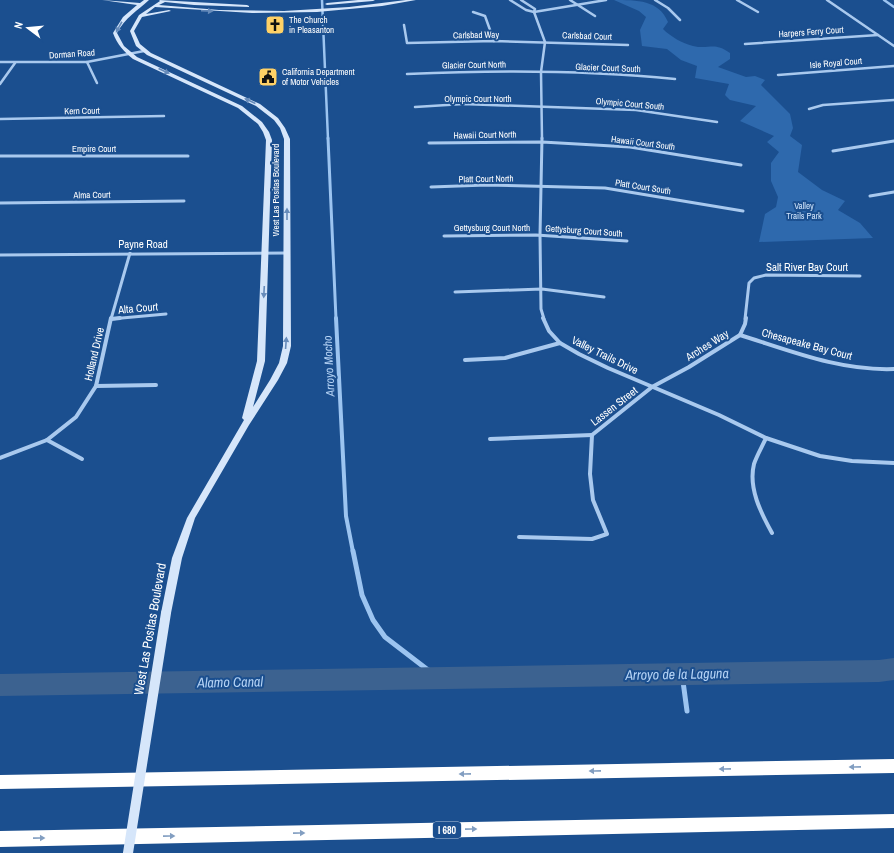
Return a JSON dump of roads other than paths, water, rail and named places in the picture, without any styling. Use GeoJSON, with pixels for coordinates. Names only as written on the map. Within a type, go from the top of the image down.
{"type":"FeatureCollection","features":[{"type":"Feature","properties":{"kind":"highway"},"geometry":{"type":"LineString","coordinates":[[0,782],[894,766]]}},
{"type":"Feature","properties":{"kind":"highway","name":"I 680"},"geometry":{"type":"LineString","coordinates":[[0,839],[894,821]]}},
{"type":"Feature","properties":{"kind":"main road"},"geometry":{"type":"LineString","coordinates":[[104,0],[222,12],[301,12],[414,0]]}},
{"type":"Feature","properties":{"kind":"main road","name":"West Las Positas Boulevard"},"geometry":{"type":"LineString","coordinates":[[147,0],[126,16],[115,33],[118,42],[129,54],[240,107],[260,123],[269,140],[261,361],[245,425]]}},
{"type":"Feature","properties":{"kind":"main road"},"geometry":{"type":"LineString","coordinates":[[158,0],[193,4],[258,7],[309,6]]}},
{"type":"Feature","properties":{"kind":"main road"},"geometry":{"type":"LineString","coordinates":[[144,51],[138,45],[132,31],[134,24],[164,0]]}},
{"type":"Feature","properties":{"kind":"main road"},"geometry":{"type":"LineString","coordinates":[[186,0],[193,4]]}},
{"type":"Feature","properties":{"kind":"main road"},"geometry":{"type":"LineString","coordinates":[[325,4],[374,0]]}},
{"type":"Feature","properties":{"kind":"main road"},"geometry":{"type":"LineString","coordinates":[[141,17],[160,12],[185,9]]}},
{"type":"Feature","properties":{"kind":"main road","name":"West Las Positas Boulevard"},"geometry":{"type":"LineString","coordinates":[[128,853],[176,558],[192,518],[245,425],[274,380],[283,363],[287,346],[287,139],[284,131],[278,121],[270,113],[258,105],[144,51]]}},
{"type":"Feature","properties":{"kind":"street"},"geometry":{"type":"LineString","coordinates":[[510,0],[526,10],[534,12],[606,0]]}},
{"type":"Feature","properties":{"kind":"street","name":"Valley Trails Drive"},"geometry":{"type":"LineString","coordinates":[[521,0],[535,9],[534,12],[545,42],[541,72],[541,309],[544,321],[549,331],[560,343],[608,368],[719,415],[766,438],[820,456],[852,461],[893,464]]}},
{"type":"Feature","properties":{"kind":"street"},"geometry":{"type":"LineString","coordinates":[[570,0],[595,16]]}},
{"type":"Feature","properties":{"kind":"street"},"geometry":{"type":"LineString","coordinates":[[655,0],[668,8],[680,20]]}},
{"type":"Feature","properties":{"kind":"street"},"geometry":{"type":"LineString","coordinates":[[737,0],[758,12]]}},
{"type":"Feature","properties":{"kind":"street"},"geometry":{"type":"LineString","coordinates":[[827,0],[894,46]]}},
{"type":"Feature","properties":{"kind":"street"},"geometry":{"type":"LineString","coordinates":[[473,12],[485,16],[494,41]]}},
{"type":"Feature","properties":{"kind":"street","name":"Carlsbad Way"},"geometry":{"type":"LineString","coordinates":[[404,25],[407,43],[494,41],[545,42]]}},
{"type":"Feature","properties":{"kind":"street","name":"Harpers Ferry Court"},"geometry":{"type":"LineString","coordinates":[[745,44],[878,35]]}},
{"type":"Feature","properties":{"kind":"street","name":"Carlsbad Court"},"geometry":{"type":"LineString","coordinates":[[545,42],[628,45]]}},
{"type":"Feature","properties":{"kind":"street","name":"Dorman Road"},"geometry":{"type":"LineString","coordinates":[[0,62],[87,62],[144,51]]}},
{"type":"Feature","properties":{"kind":"street"},"geometry":{"type":"LineString","coordinates":[[87,62],[97,83]]}},
{"type":"Feature","properties":{"kind":"street"},"geometry":{"type":"LineString","coordinates":[[0,84],[15,63]]}},
{"type":"Feature","properties":{"kind":"street","name":"Isle Royal Court"},"geometry":{"type":"LineString","coordinates":[[778,75],[894,66]]}},
{"type":"Feature","properties":{"kind":"street","name":"Glacier Court North"},"geometry":{"type":"LineString","coordinates":[[407,74],[454,72],[541,72]]}},
{"type":"Feature","properties":{"kind":"street","name":"Glacier Court South"},"geometry":{"type":"LineString","coordinates":[[541,72],[642,76],[675,80]]}},
{"type":"Feature","properties":{"kind":"street"},"geometry":{"type":"LineString","coordinates":[[809,109],[823,105],[894,100]]}},
{"type":"Feature","properties":{"kind":"street","name":"Olympic Court North"},"geometry":{"type":"LineString","coordinates":[[415,107],[463,104],[542,106]]}},
{"type":"Feature","properties":{"kind":"street","name":"Olympic Court South"},"geometry":{"type":"LineString","coordinates":[[542,106],[636,110],[717,122]]}},
{"type":"Feature","properties":{"kind":"street","name":"Kern Court"},"geometry":{"type":"LineString","coordinates":[[0,119],[164,116]]}},
{"type":"Feature","properties":{"kind":"street"},"geometry":{"type":"LineString","coordinates":[[833,151],[894,141]]}},
{"type":"Feature","properties":{"kind":"street","name":"Hawaii Court North"},"geometry":{"type":"LineString","coordinates":[[429,143],[542,142]]}},
{"type":"Feature","properties":{"kind":"street","name":"Hawaii Court South"},"geometry":{"type":"LineString","coordinates":[[542,142],[630,147],[742,165]]}},
{"type":"Feature","properties":{"kind":"street","name":"Empire Court"},"geometry":{"type":"LineString","coordinates":[[0,156],[188,156]]}},
{"type":"Feature","properties":{"kind":"street","name":"Platt Court North"},"geometry":{"type":"LineString","coordinates":[[431,187],[486,185],[540,186]]}},
{"type":"Feature","properties":{"kind":"street","name":"Platt Court South"},"geometry":{"type":"LineString","coordinates":[[540,186],[605,188],[743,211]]}},
{"type":"Feature","properties":{"kind":"street"},"geometry":{"type":"LineString","coordinates":[[870,196],[894,192]]}},
{"type":"Feature","properties":{"kind":"street","name":"Alma Court"},"geometry":{"type":"LineString","coordinates":[[0,203],[184,201]]}},
{"type":"Feature","properties":{"kind":"street","name":"Gettysburg Court North"},"geometry":{"type":"LineString","coordinates":[[444,236],[469,234],[540,235]]}},
{"type":"Feature","properties":{"kind":"street","name":"Gettysburg Court South"},"geometry":{"type":"LineString","coordinates":[[540,235],[627,241]]}},
{"type":"Feature","properties":{"kind":"street","name":"Holland Drive"},"geometry":{"type":"LineString","coordinates":[[0,458],[47,440],[76,417],[96,386],[111,319],[130,253]]}},
{"type":"Feature","properties":{"kind":"street","name":"Payne Road"},"geometry":{"type":"LineString","coordinates":[[0,255],[287,253]]}},
{"type":"Feature","properties":{"kind":"street","name":"Salt River Bay Court"},"geometry":{"type":"LineString","coordinates":[[754,278],[766,275],[860,276]]}},
{"type":"Feature","properties":{"kind":"street","name":"Arches Way"},"geometry":{"type":"LineString","coordinates":[[652,387],[695,364],[740,335],[745,324],[749,283],[754,278]]}},
{"type":"Feature","properties":{"kind":"street"},"geometry":{"type":"LineString","coordinates":[[455,292],[542,289],[604,297]]}},
{"type":"Feature","properties":{"kind":"street","name":"Alta Court"},"geometry":{"type":"LineString","coordinates":[[111,319],[166,314]]}},
{"type":"Feature","properties":{"kind":"street","name":"Chesapeake Bay Court"},"geometry":{"type":"LineString","coordinates":[[740,335],[808,356],[849,366],[884,370],[894,369]]}},
{"type":"Feature","properties":{"kind":"street"},"geometry":{"type":"LineString","coordinates":[[465,360],[505,358],[560,343]]}},
{"type":"Feature","properties":{"kind":"street"},"geometry":{"type":"LineString","coordinates":[[96,386],[156,384]]}},
{"type":"Feature","properties":{"kind":"street","name":"Lassen Street"},"geometry":{"type":"LineString","coordinates":[[519,537],[592,539],[607,534],[593,500],[590,474],[592,435],[628,408],[652,387]]}},
{"type":"Feature","properties":{"kind":"street"},"geometry":{"type":"LineString","coordinates":[[490,439],[592,435]]}},
{"type":"Feature","properties":{"kind":"street"},"geometry":{"type":"LineString","coordinates":[[766,438],[753,468],[754,492],[761,513],[772,533]]}},
{"type":"Feature","properties":{"kind":"street"},"geometry":{"type":"LineString","coordinates":[[47,440],[82,459]]}},
{"type":"Feature","properties":{"kind":"waterway","name":"Arroyo Mocho"},"geometry":{"type":"LineString","coordinates":[[322,0],[328,139]]}},
{"type":"Feature","properties":{"kind":"waterway"},"geometry":{"type":"LineString","coordinates":[[884,0],[894,7]]}},
{"type":"Feature","properties":{"kind":"waterway","name":"Arroyo Mocho"},"geometry":{"type":"LineString","coordinates":[[328,138],[336,319]]}},
{"type":"Feature","properties":{"kind":"waterway","name":"Arroyo Mocho"},"geometry":{"type":"LineString","coordinates":[[336,318],[346,516],[353,552]]}},
{"type":"Feature","properties":{"kind":"waterway","name":"Arroyo Mocho"},"geometry":{"type":"LineString","coordinates":[[353,551],[362,595],[373,620],[385,637],[428,670],[459,679]]}},
{"type":"Feature","properties":{"kind":"waterway","name":"Arroyo Mocho"},"geometry":{"type":"LineString","coordinates":[[0,685],[879,671],[894,669]]}},
{"type":"Feature","properties":{"kind":"waterway","name":"Arroyo de la Laguna"},"geometry":{"type":"LineString","coordinates":[[682,674],[687,711]]}},
{"type":"Feature","properties":{"kind":"place","name":"The Church in Pleasanton"},"geometry":{"type":"Point","coordinates":[275,25]}},
{"type":"Feature","properties":{"kind":"place","name":"California Department of Motor Vehicles"},"geometry":{"type":"Point","coordinates":[268,77]}},
{"type":"Feature","properties":{"kind":"park label","name":"Valley Trails Park"},"geometry":{"type":"Point","coordinates":[804,212]}},
{"type":"Feature","properties":{"kind":"water label","name":"Alamo Canal"},"geometry":{"type":"Point","coordinates":[230,682]}}]}
